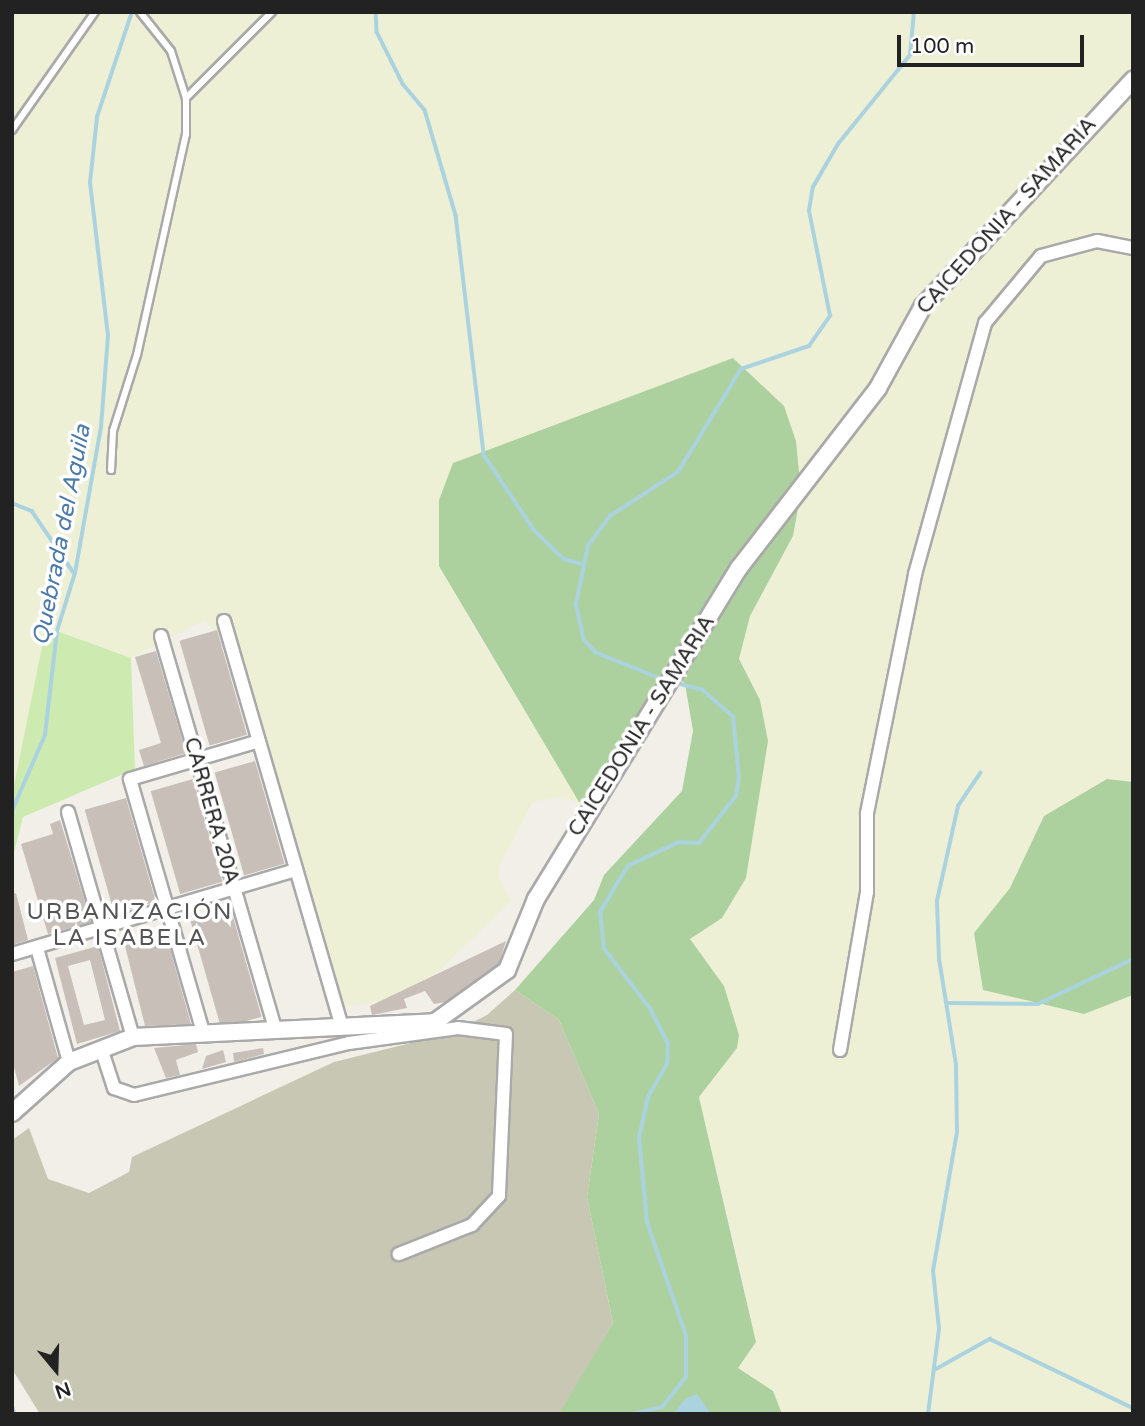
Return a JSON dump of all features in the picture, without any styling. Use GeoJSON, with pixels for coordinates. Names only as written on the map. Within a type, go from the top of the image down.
{"type":"FeatureCollection","features":[{"type":"Feature","properties":{"kind":"street","name":"CAICEDONIA - SAMARIA"},"geometry":{"type":"LineString","coordinates":[[13,1108],[69,1062],[133,1037],[274,1026],[435,1022],[507,970],[536,899],[739,568],[878,388],[923,306],[1133,80]]}},
{"type":"Feature","properties":{"kind":"street"},"geometry":{"type":"LineString","coordinates":[[840,1050],[867,892],[867,813],[915,574],[985,323],[1041,256],[1097,241],[1133,248]]}},
{"type":"Feature","properties":{"kind":"street"},"geometry":{"type":"LineString","coordinates":[[224,621],[341,1025]]}},
{"type":"Feature","properties":{"kind":"street","name":"CARRERA 20A"},"geometry":{"type":"LineString","coordinates":[[161,636],[274,1026]]}},
{"type":"Feature","properties":{"kind":"street"},"geometry":{"type":"LineString","coordinates":[[203,1032],[130,779],[259,741]]}},
{"type":"Feature","properties":{"kind":"street"},"geometry":{"type":"LineString","coordinates":[[68,813],[133,1037]]}},
{"type":"Feature","properties":{"kind":"street"},"geometry":{"type":"LineString","coordinates":[[12,954],[296,870]]}},
{"type":"Feature","properties":{"kind":"street"},"geometry":{"type":"LineString","coordinates":[[37,948],[69,1062]]}},
{"type":"Feature","properties":{"kind":"street"},"geometry":{"type":"LineString","coordinates":[[101,1048],[114,1088],[134,1095],[349,1043],[458,1028],[506,1034],[499,1196],[472,1225],[399,1254]]}},
{"type":"Feature","properties":{"kind":"lane"},"geometry":{"type":"LineString","coordinates":[[12,130],[95,12]]}},
{"type":"Feature","properties":{"kind":"lane"},"geometry":{"type":"LineString","coordinates":[[111,470],[113,431],[137,355],[186,134],[186,98],[171,51],[140,12]]}},
{"type":"Feature","properties":{"kind":"lane"},"geometry":{"type":"LineString","coordinates":[[186,98],[272,12]]}},
{"type":"Feature","properties":{"kind":"shaded area"},"geometry":{"type":"Polygon","coordinates":[[[12,12],[1133,12],[1133,782],[1107,779],[1044,816],[1010,888],[974,934],[984,990],[1084,1014],[1133,995],[1133,1414],[782,1414],[759,1381],[738,1368],[746,1293],[699,1097],[737,1048],[689,939],[722,918],[746,878],[760,700],[739,659],[750,616],[793,536],[745,369],[733,358],[465,613],[579,802],[559,797],[533,802],[500,864],[498,876],[511,901],[439,971],[378,1002],[342,1007],[226,652],[205,620],[131,658],[46,627],[12,795],[12,12]]]}},
{"type":"Feature","properties":{"kind":"shaded area"},"geometry":{"type":"Polygon","coordinates":[[[515,990],[559,1020],[599,1114],[587,1197],[613,1323],[561,1413],[40,1414],[12,1369],[12,1140],[29,1128],[48,1179],[89,1193],[129,1172],[132,1157],[334,1062],[451,1033],[487,1015],[515,990]]]}},
{"type":"Feature","properties":{"kind":"green space"},"geometry":{"type":"Polygon","coordinates":[[[733,358],[784,406],[796,441],[801,492],[793,536],[750,616],[739,659],[760,700],[768,741],[746,878],[722,918],[690,939],[724,986],[739,1035],[737,1048],[699,1097],[756,1342],[738,1368],[773,1391],[782,1414],[559,1414],[613,1323],[587,1197],[599,1114],[559,1020],[515,990],[594,900],[604,875],[682,791],[693,731],[685,684],[677,676],[598,804],[579,802],[439,566],[439,500],[453,463],[733,358]]]}},
{"type":"Feature","properties":{"kind":"green space"},"geometry":{"type":"Polygon","coordinates":[[[46,627],[131,658],[135,769],[23,817],[12,861],[12,795],[46,627]]]}},
{"type":"Feature","properties":{"kind":"green space"},"geometry":{"type":"Polygon","coordinates":[[[1107,779],[1133,782],[1133,995],[1084,1014],[983,990],[974,933],[1010,888],[1044,816],[1107,779]]]}},
{"type":"Feature","properties":{"kind":"water"},"geometry":{"type":"Polygon","coordinates":[[[697,1394],[711,1414],[673,1414],[686,1398],[697,1394]]]}},
{"type":"Feature","properties":{"kind":"building"},"geometry":{"type":"Polygon","coordinates":[[[217,630],[247,735],[210,746],[180,641],[217,630]]]}},
{"type":"Feature","properties":{"kind":"building"},"geometry":{"type":"Polygon","coordinates":[[[156,651],[186,753],[144,766],[139,750],[161,743],[135,657],[156,651]]]}},
{"type":"Feature","properties":{"kind":"building"},"geometry":{"type":"Polygon","coordinates":[[[255,761],[284,864],[244,875],[215,773],[255,761]]]}},
{"type":"Feature","properties":{"kind":"building"},"geometry":{"type":"Polygon","coordinates":[[[193,779],[222,882],[180,894],[151,791],[193,779]]]}},
{"type":"Feature","properties":{"kind":"building"},"geometry":{"type":"Polygon","coordinates":[[[126,798],[156,902],[114,914],[85,810],[126,798]]]}},
{"type":"Feature","properties":{"kind":"building"},"geometry":{"type":"Polygon","coordinates":[[[60,820],[91,922],[48,934],[21,844],[53,834],[50,824],[60,820]]]}},
{"type":"Feature","properties":{"kind":"building"},"geometry":{"type":"Polygon","coordinates":[[[16,893],[28,940],[12,945],[12,894],[16,893]]]}},
{"type":"Feature","properties":{"kind":"building"},"geometry":{"type":"Polygon","coordinates":[[[231,910],[262,1017],[221,1028],[191,922],[231,910]]]}},
{"type":"Feature","properties":{"kind":"building"},"geometry":{"type":"Polygon","coordinates":[[[165,931],[191,1024],[145,1026],[124,942],[165,931]]]}},
{"type":"Feature","properties":{"kind":"building"},"geometry":{"type":"Polygon","coordinates":[[[506,941],[499,963],[445,1002],[434,1004],[425,991],[404,999],[407,1008],[372,1015],[370,1006],[506,941]]]}},
{"type":"Feature","properties":{"kind":"building"},"geometry":{"type":"Polygon","coordinates":[[[98,946],[120,1031],[77,1044],[55,958],[98,946]],[[90,960],[68,966],[84,1025],[105,1020],[90,960]]]}},
{"type":"Feature","properties":{"kind":"building"},"geometry":{"type":"Polygon","coordinates":[[[33,966],[58,1058],[19,1086],[12,1059],[12,972],[33,966]]]}},
{"type":"Feature","properties":{"kind":"building"},"geometry":{"type":"Polygon","coordinates":[[[196,1044],[198,1052],[176,1060],[180,1075],[166,1078],[154,1048],[196,1044]]]}},
{"type":"Feature","properties":{"kind":"building"},"geometry":{"type":"Polygon","coordinates":[[[263,1048],[264,1054],[234,1062],[233,1053],[263,1048]]]}},
{"type":"Feature","properties":{"kind":"building"},"geometry":{"type":"Polygon","coordinates":[[[223,1050],[226,1062],[202,1069],[206,1056],[223,1050]]]}},
{"type":"Feature","properties":{"kind":"waterway","name":"Quebrada del Aguila"},"geometry":{"type":"LineString","coordinates":[[12,811],[45,735],[57,631],[75,573],[101,427],[108,336],[90,183],[97,117],[132,12]]}},
{"type":"Feature","properties":{"kind":"waterway"},"geometry":{"type":"LineString","coordinates":[[376,12],[377,32],[403,84],[425,110],[456,215],[484,455],[534,530],[564,559],[582,564]]}},
{"type":"Feature","properties":{"kind":"waterway"},"geometry":{"type":"LineString","coordinates":[[663,680],[596,653],[584,640],[576,604],[588,546],[610,516],[678,472],[741,369],[809,346],[830,316],[809,211],[813,187],[838,144],[910,55],[914,12]]}},
{"type":"Feature","properties":{"kind":"waterway"},"geometry":{"type":"LineString","coordinates":[[12,503],[32,511],[74,573]]}},
{"type":"Feature","properties":{"kind":"waterway"},"geometry":{"type":"LineString","coordinates":[[633,1414],[662,1407],[686,1377],[686,1336],[647,1223],[639,1138],[648,1097],[667,1064],[668,1044],[651,1010],[604,949],[600,912],[628,866],[679,842],[699,843],[736,796],[739,777],[733,717],[702,690],[674,683]]}},
{"type":"Feature","properties":{"kind":"waterway"},"geometry":{"type":"LineString","coordinates":[[928,1414],[939,1329],[933,1271],[957,1132],[956,1065],[939,959],[937,901],[958,806],[980,773]]}},
{"type":"Feature","properties":{"kind":"waterway"},"geometry":{"type":"LineString","coordinates":[[947,1003],[1038,1004],[1133,959]]}},
{"type":"Feature","properties":{"kind":"waterway"},"geometry":{"type":"LineString","coordinates":[[936,1369],[990,1339],[1133,1408]]}},
{"type":"Feature","properties":{"kind":"waterway","name":"Quebrada del Aguila"},"geometry":{"type":"LineString","coordinates":[[12,1405],[15,1414]]}},
{"type":"Feature","properties":{"kind":"district","name":"URBANIZACIÓN LA ISABELA"},"geometry":{"type":"Point","coordinates":[130,925]}}]}
